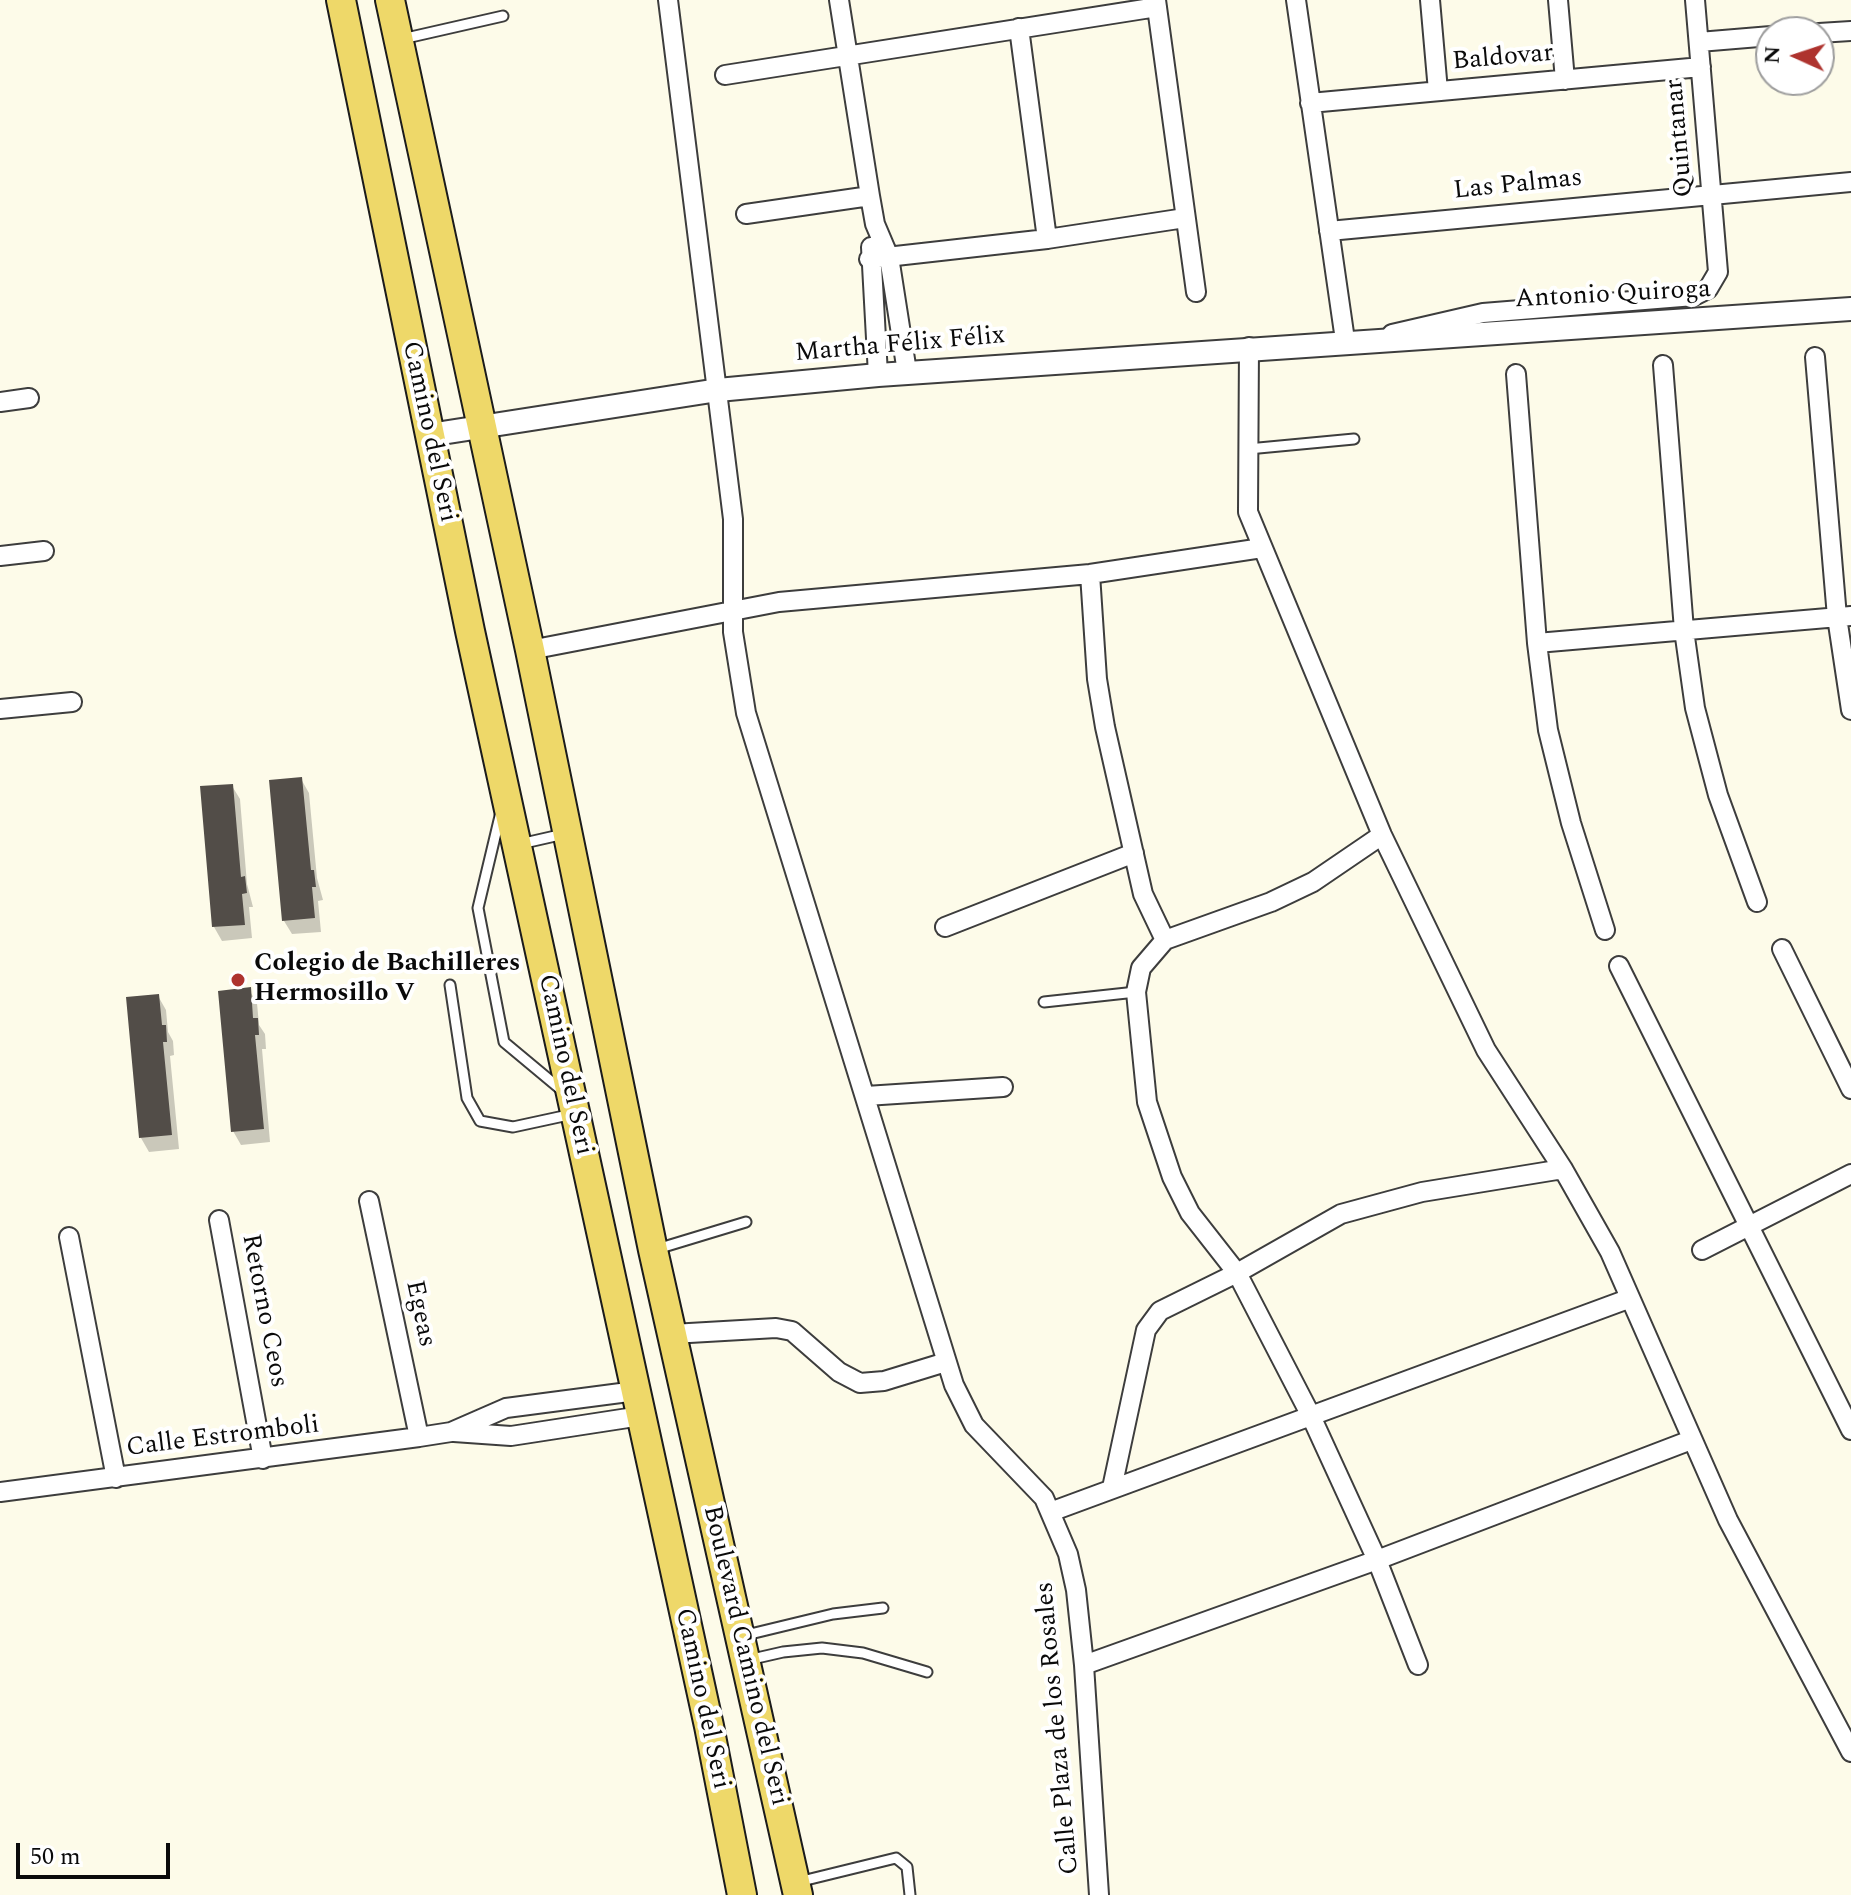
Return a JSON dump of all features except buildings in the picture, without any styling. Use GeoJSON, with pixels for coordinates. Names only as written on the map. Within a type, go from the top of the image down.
{"type":"FeatureCollection","features":[{"type":"Feature","properties":{"kind":"main road","name":"Camino del Seri"},"geometry":{"type":"LineString","coordinates":[[341,0],[429,435],[709,1726],[742,1895]]}},
{"type":"Feature","properties":{"kind":"main road","name":"Camino del Seri"},"geometry":{"type":"LineString","coordinates":[[390,0],[690,1416]]}},
{"type":"Feature","properties":{"kind":"main road","name":"Boulevard Camino del Seri"},"geometry":{"type":"LineString","coordinates":[[690,1416],[797,1889]]}},
{"type":"Feature","properties":{"kind":"main road"},"geometry":{"type":"LineString","coordinates":[[709,1726],[733,1779],[755,1895]]}},
{"type":"Feature","properties":{"kind":"street","name":"Calle Plaza de los Rosales"},"geometry":{"type":"LineString","coordinates":[[668,0],[735,544],[735,653],[746,713],[946,1362],[963,1407],[989,1440],[1034,1485],[1053,1511],[1076,1590],[1099,1895]]}},
{"type":"Feature","properties":{"kind":"street"},"geometry":{"type":"LineString","coordinates":[[839,0],[875,224],[889,257],[907,372]]}},
{"type":"Feature","properties":{"kind":"street"},"geometry":{"type":"LineString","coordinates":[[1296,0],[1345,340]]}},
{"type":"Feature","properties":{"kind":"street"},"geometry":{"type":"LineString","coordinates":[[1430,0],[1438,91]]}},
{"type":"Feature","properties":{"kind":"street"},"geometry":{"type":"LineString","coordinates":[[1558,0],[1565,80]]}},
{"type":"Feature","properties":{"kind":"street","name":"Quintanar"},"geometry":{"type":"LineString","coordinates":[[1378,338],[1483,313],[1694,296],[1708,289],[1718,272],[1695,0]]}},
{"type":"Feature","properties":{"kind":"street"},"geometry":{"type":"LineString","coordinates":[[725,75],[1156,3],[1196,292]]}},
{"type":"Feature","properties":{"kind":"street"},"geometry":{"type":"LineString","coordinates":[[1019,28],[1047,239]]}},
{"type":"Feature","properties":{"kind":"street"},"geometry":{"type":"LineString","coordinates":[[1699,42],[1755,37]]}},
{"type":"Feature","properties":{"kind":"street","name":"Baldovar"},"geometry":{"type":"LineString","coordinates":[[1310,103],[1701,67]]}},
{"type":"Feature","properties":{"kind":"street","name":"Las Palmas"},"geometry":{"type":"LineString","coordinates":[[1329,231],[1712,192],[1851,182]]}},
{"type":"Feature","properties":{"kind":"street"},"geometry":{"type":"LineString","coordinates":[[746,214],[870,196]]}},
{"type":"Feature","properties":{"kind":"street"},"geometry":{"type":"LineString","coordinates":[[869,259],[1047,239],[1185,218]]}},
{"type":"Feature","properties":{"kind":"street"},"geometry":{"type":"LineString","coordinates":[[875,224],[869,259],[878,375]]}},
{"type":"Feature","properties":{"kind":"street","name":"Antonio Quiroga"},"geometry":{"type":"LineString","coordinates":[[1378,338],[1851,309]]}},
{"type":"Feature","properties":{"kind":"street","name":"Martha Félix Félix"},"geometry":{"type":"LineString","coordinates":[[429,435],[718,390],[907,372],[1378,338]]}},
{"type":"Feature","properties":{"kind":"street"},"geometry":{"type":"LineString","coordinates":[[1249,347],[1248,512],[1382,835],[1486,1050],[1563,1169],[1610,1252],[1628,1299],[1728,1520],[1851,1752]]}},
{"type":"Feature","properties":{"kind":"street"},"geometry":{"type":"LineString","coordinates":[[1815,357],[1844,617],[1851,710]]}},
{"type":"Feature","properties":{"kind":"street"},"geometry":{"type":"LineString","coordinates":[[1663,365],[1684,630],[1695,708],[1718,795],[1757,902]]}},
{"type":"Feature","properties":{"kind":"street"},"geometry":{"type":"LineString","coordinates":[[1516,374],[1537,643],[1548,730],[1571,823],[1605,930]]}},
{"type":"Feature","properties":{"kind":"street"},"geometry":{"type":"LineString","coordinates":[[0,402],[29,398]]}},
{"type":"Feature","properties":{"kind":"street"},"geometry":{"type":"LineString","coordinates":[[530,650],[817,597],[1090,574],[1262,548]]}},
{"type":"Feature","properties":{"kind":"street"},"geometry":{"type":"LineString","coordinates":[[0,556],[44,551]]}},
{"type":"Feature","properties":{"kind":"street"},"geometry":{"type":"LineString","coordinates":[[1090,574],[1097,679],[1147,906],[1165,940]]}},
{"type":"Feature","properties":{"kind":"street"},"geometry":{"type":"LineString","coordinates":[[1537,643],[1844,617]]}},
{"type":"Feature","properties":{"kind":"street"},"geometry":{"type":"LineString","coordinates":[[0,709],[72,702]]}},
{"type":"Feature","properties":{"kind":"street"},"geometry":{"type":"LineString","coordinates":[[1382,835],[1313,882],[1271,902],[1165,940],[1141,968],[1136,992],[1144,1085],[1172,1177],[1190,1213],[1237,1273],[1310,1414],[1377,1560],[1418,1665]]}},
{"type":"Feature","properties":{"kind":"street"},"geometry":{"type":"LineString","coordinates":[[945,927],[1134,853]]}},
{"type":"Feature","properties":{"kind":"street"},"geometry":{"type":"LineString","coordinates":[[1782,949],[1851,1089]]}},
{"type":"Feature","properties":{"kind":"street"},"geometry":{"type":"LineString","coordinates":[[1619,966],[1851,1430]]}},
{"type":"Feature","properties":{"kind":"street"},"geometry":{"type":"LineString","coordinates":[[866,1096],[1003,1087]]}},
{"type":"Feature","properties":{"kind":"street"},"geometry":{"type":"LineString","coordinates":[[1112,1488],[1146,1330],[1160,1311],[1237,1273],[1341,1214],[1422,1192],[1563,1169]]}},
{"type":"Feature","properties":{"kind":"street"},"geometry":{"type":"LineString","coordinates":[[1702,1250],[1851,1174]]}},
{"type":"Feature","properties":{"kind":"street","name":"Egeas"},"geometry":{"type":"LineString","coordinates":[[369,1201],[419,1437]]}},
{"type":"Feature","properties":{"kind":"street","name":"Retorno Ceos"},"geometry":{"type":"LineString","coordinates":[[219,1220],[263,1459]]}},
{"type":"Feature","properties":{"kind":"street"},"geometry":{"type":"LineString","coordinates":[[69,1237],[116,1478]]}},
{"type":"Feature","properties":{"kind":"street"},"geometry":{"type":"LineString","coordinates":[[1053,1511],[1628,1299]]}},
{"type":"Feature","properties":{"kind":"street"},"geometry":{"type":"LineString","coordinates":[[672,1334],[776,1328],[792,1331],[839,1372],[860,1383],[884,1381],[946,1362]]}},
{"type":"Feature","properties":{"kind":"street"},"geometry":{"type":"LineString","coordinates":[[451,1432],[506,1408],[639,1404]]}},
{"type":"Feature","properties":{"kind":"street"},"geometry":{"type":"LineString","coordinates":[[451,1432],[511,1436],[639,1404]]}},
{"type":"Feature","properties":{"kind":"street"},"geometry":{"type":"LineString","coordinates":[[506,1408],[511,1436]]}},
{"type":"Feature","properties":{"kind":"street","name":"Calle Estromboli"},"geometry":{"type":"LineString","coordinates":[[0,1492],[451,1432]]}},
{"type":"Feature","properties":{"kind":"street"},"geometry":{"type":"LineString","coordinates":[[1084,1665],[1377,1560],[1691,1440]]}},
{"type":"Feature","properties":{"kind":"lane"},"geometry":{"type":"LineString","coordinates":[[399,40],[503,16]]}},
{"type":"Feature","properties":{"kind":"lane"},"geometry":{"type":"LineString","coordinates":[[1248,449],[1354,439]]}},
{"type":"Feature","properties":{"kind":"lane"},"geometry":{"type":"LineString","coordinates":[[450,985],[467,1098],[480,1121],[513,1127],[573,1106],[504,1042],[478,908],[505,794]]}},
{"type":"Feature","properties":{"kind":"lane"},"geometry":{"type":"LineString","coordinates":[[517,844],[568,833]]}},
{"type":"Feature","properties":{"kind":"lane"},"geometry":{"type":"LineString","coordinates":[[1044,1002],[1136,992]]}},
{"type":"Feature","properties":{"kind":"lane"},"geometry":{"type":"LineString","coordinates":[[653,1250],[746,1222]]}},
{"type":"Feature","properties":{"kind":"lane"},"geometry":{"type":"LineString","coordinates":[[742,1649],[833,1614],[883,1608]]}},
{"type":"Feature","properties":{"kind":"lane"},"geometry":{"type":"LineString","coordinates":[[742,1649],[783,1652],[822,1648],[863,1653],[927,1672]]}},
{"type":"Feature","properties":{"kind":"lane"},"geometry":{"type":"LineString","coordinates":[[797,1889],[896,1858],[907,1867],[910,1895]]}},
{"type":"Feature","properties":{"kind":"place","name":"Colegio de Bachilleres Hermosillo V"},"geometry":{"type":"Point","coordinates":[238,980]}}]}
